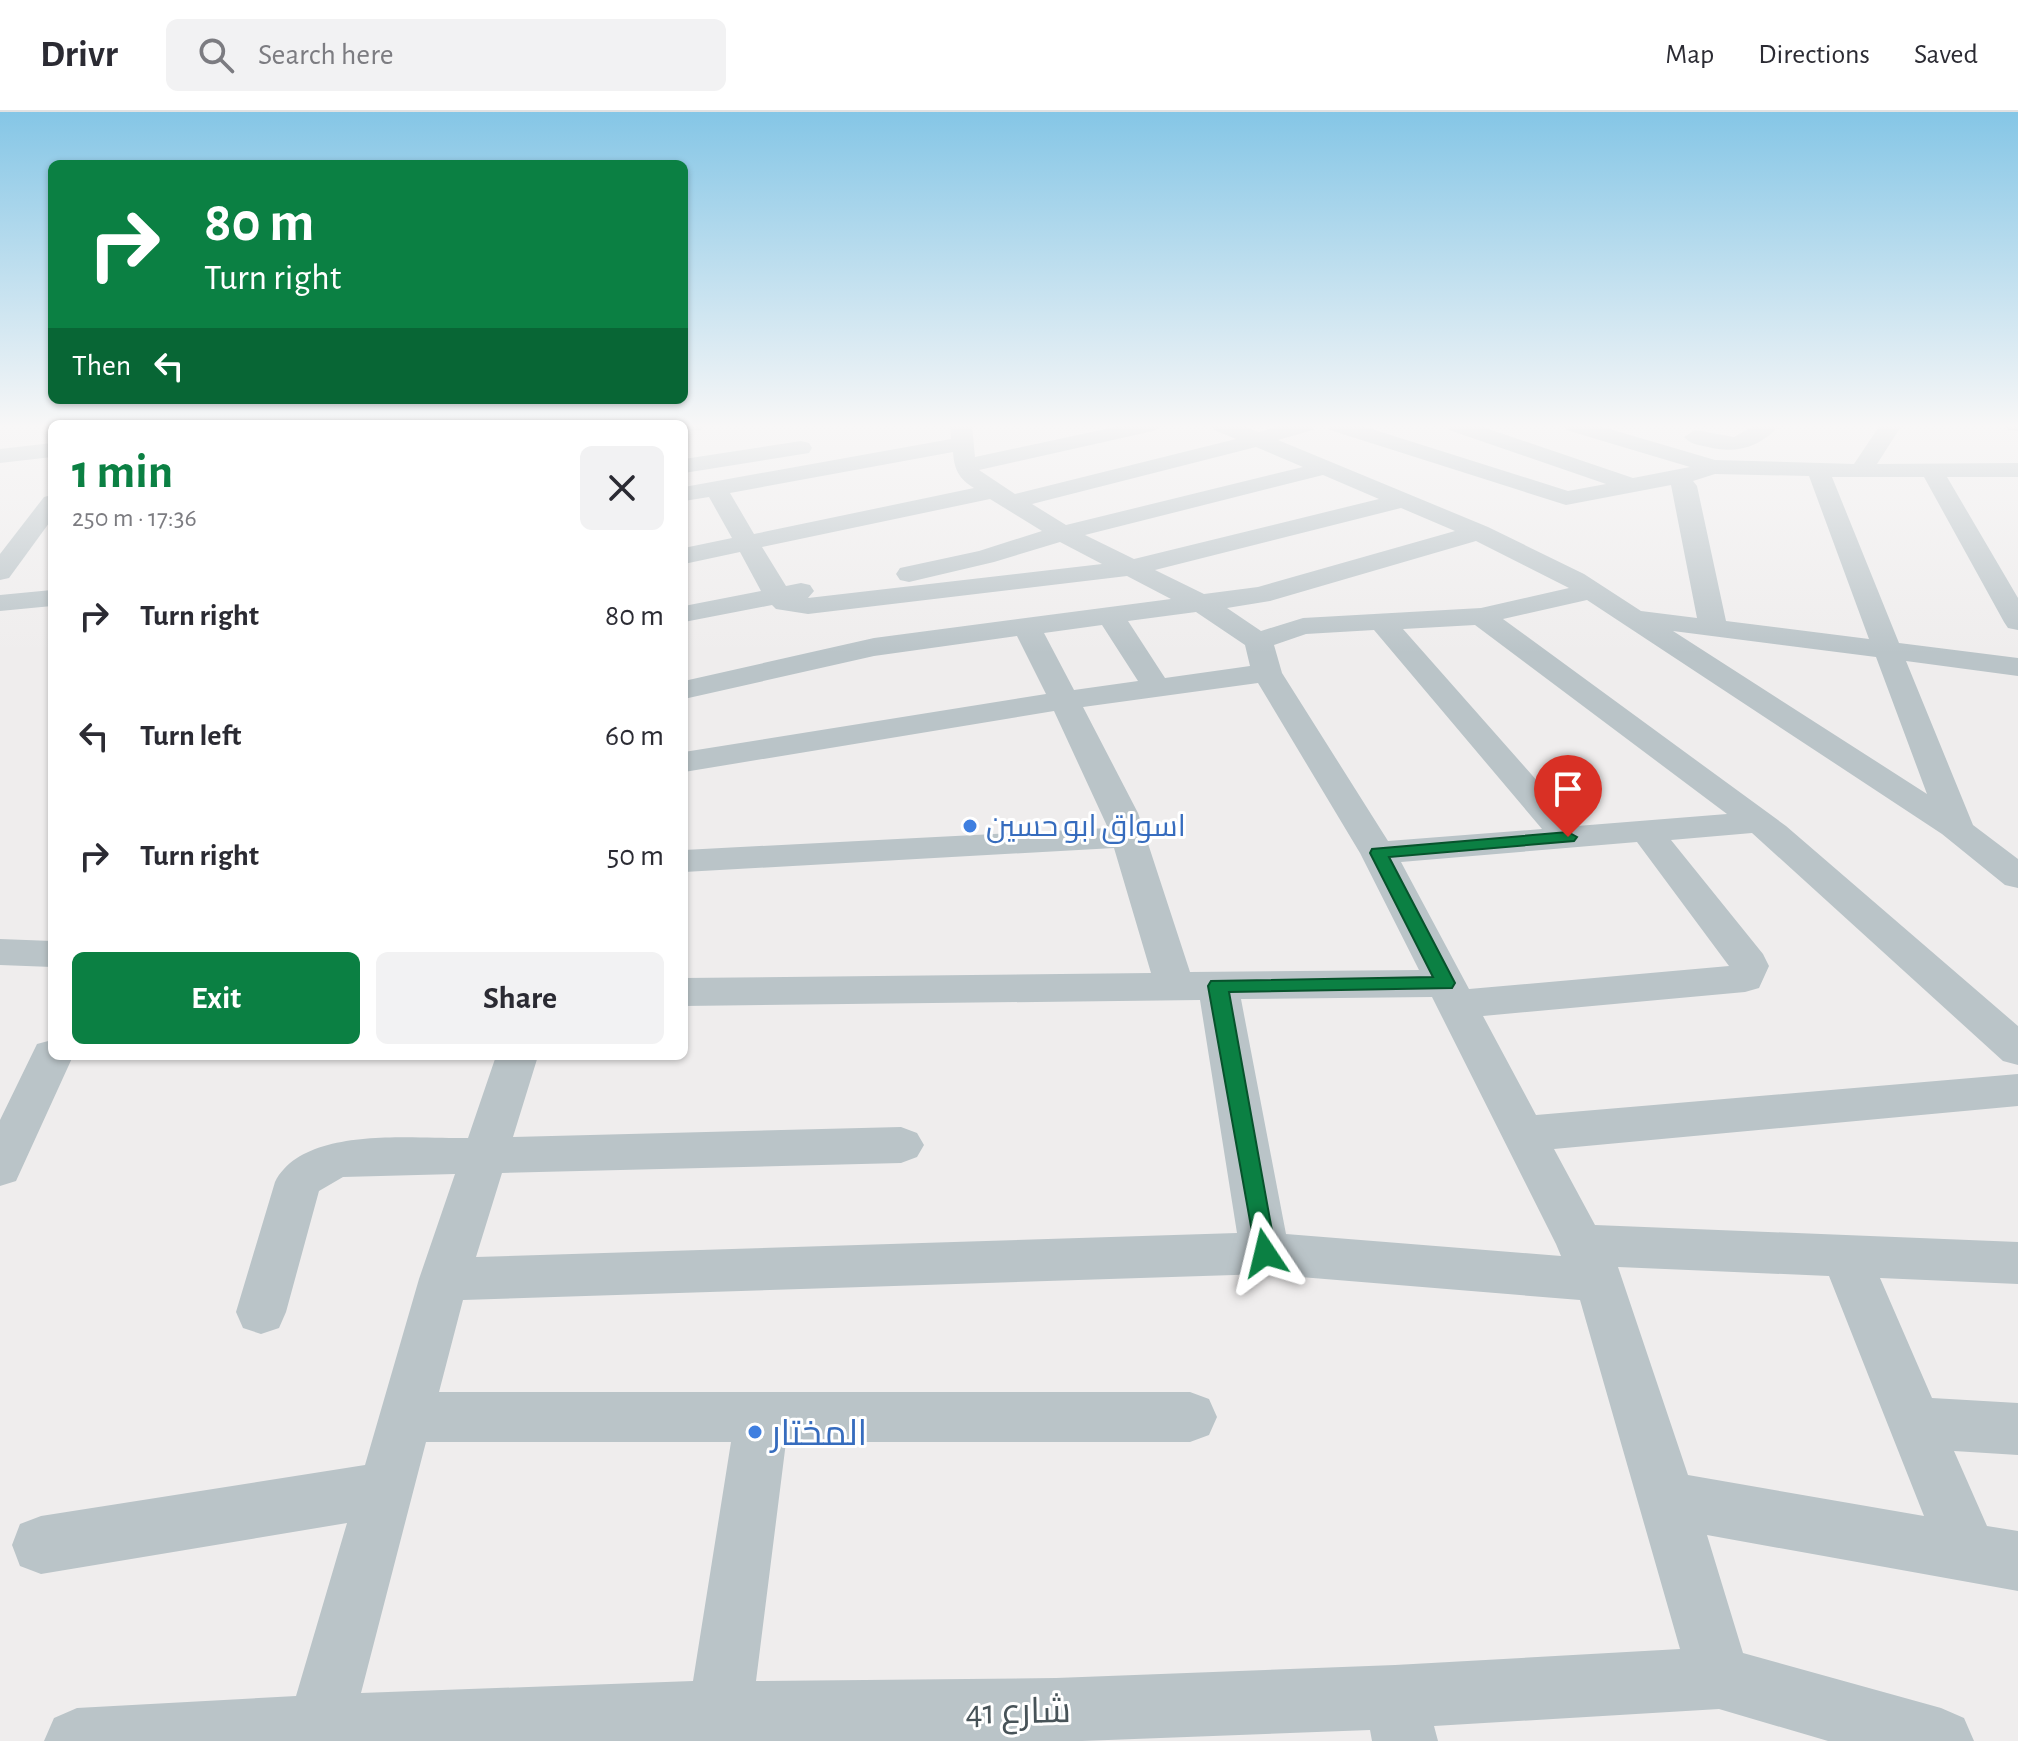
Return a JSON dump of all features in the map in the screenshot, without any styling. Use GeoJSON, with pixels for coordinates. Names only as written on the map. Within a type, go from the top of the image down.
{"type":"FeatureCollection","features":[{"type":"Feature","properties":{"kind":"street"},"geometry":{"type":"LineString","coordinates":[[723,501],[778,596],[795,605],[820,606],[1131,568],[1399,501]]}},
{"type":"Feature","properties":{"kind":"street"},"geometry":{"type":"LineString","coordinates":[[688,555],[748,545],[864,501]]}},
{"type":"Feature","properties":{"kind":"street"},"geometry":{"type":"LineString","coordinates":[[1024,501],[1062,533],[1204,605],[1262,657],[1378,853],[1590,1263],[1668,1500],[1719,1678]]}},
{"type":"Feature","properties":{"kind":"street"},"geometry":{"type":"LineString","coordinates":[[688,613],[952,565],[1062,533],[1191,501]]}},
{"type":"Feature","properties":{"kind":"street"},"geometry":{"type":"LineString","coordinates":[[1405,501],[1479,532],[1591,591],[1958,831],[2018,877]]}},
{"type":"Feature","properties":{"kind":"street"},"geometry":{"type":"LineString","coordinates":[[1688,501],[1713,628]]}},
{"type":"Feature","properties":{"kind":"street"},"geometry":{"type":"LineString","coordinates":[[1829,501],[1958,831]]}},
{"type":"Feature","properties":{"kind":"street"},"geometry":{"type":"LineString","coordinates":[[1949,501],[2018,622]]}},
{"type":"Feature","properties":{"kind":"street"},"geometry":{"type":"LineString","coordinates":[[0,572],[48,508]]}},
{"type":"Feature","properties":{"kind":"street"},"geometry":{"type":"LineString","coordinates":[[0,530],[34,527]]}},
{"type":"Feature","properties":{"kind":"street"},"geometry":{"type":"LineString","coordinates":[[688,689],[874,647],[1204,605],[1260,595],[1479,532]]}},
{"type":"Feature","properties":{"kind":"street"},"geometry":{"type":"LineString","coordinates":[[688,761],[1157,688],[1262,657],[1303,626],[1384,624],[1481,616],[1591,591]]}},
{"type":"Feature","properties":{"kind":"street"},"geometry":{"type":"LineString","coordinates":[[1260,595],[1303,626]]}},
{"type":"Feature","properties":{"kind":"street"},"geometry":{"type":"LineString","coordinates":[[0,603],[48,598]]}},
{"type":"Feature","properties":{"kind":"street"},"geometry":{"type":"LineString","coordinates":[[1481,616],[1758,822],[2018,1050]]}},
{"type":"Feature","properties":{"kind":"street"},"geometry":{"type":"LineString","coordinates":[[1111,617],[1157,688]]}},
{"type":"Feature","properties":{"kind":"street"},"geometry":{"type":"LineString","coordinates":[[1631,617],[2018,667]]}},
{"type":"Feature","properties":{"kind":"street"},"geometry":{"type":"LineString","coordinates":[[1384,624],[1568,837]]}},
{"type":"Feature","properties":{"kind":"street"},"geometry":{"type":"LineString","coordinates":[[1027,627],[1121,813],[1196,986],[1265,1253]]}},
{"type":"Feature","properties":{"kind":"street"},"geometry":{"type":"LineString","coordinates":[[1378,853],[1758,822]]}},
{"type":"Feature","properties":{"kind":"street"},"geometry":{"type":"LineString","coordinates":[[688,992],[1196,986],[1451,994],[1745,978],[1749,966],[1744,954],[1646,831]]}},
{"type":"Feature","properties":{"kind":"street"},"geometry":{"type":"LineString","coordinates":[[688,861],[1129,837]]}},
{"type":"Feature","properties":{"kind":"street"},"geometry":{"type":"LineString","coordinates":[[0,952],[48,954]]}},
{"type":"Feature","properties":{"kind":"street"},"geometry":{"type":"LineString","coordinates":[[0,1168],[50,1060]]}},
{"type":"Feature","properties":{"kind":"street"},"geometry":{"type":"LineString","coordinates":[[320,1726],[444,1279],[516,1060]]}},
{"type":"Feature","properties":{"kind":"street"},"geometry":{"type":"LineString","coordinates":[[1523,1134],[2018,1090]]}},
{"type":"Feature","properties":{"kind":"street"},"geometry":{"type":"LineString","coordinates":[[261,1312],[298,1182],[311,1171],[338,1159],[901,1145]]}},
{"type":"Feature","properties":{"kind":"street"},"geometry":{"type":"LineString","coordinates":[[444,1279],[1265,1253],[1590,1263],[1846,1256],[2018,1263]]}},
{"type":"Feature","properties":{"kind":"street"},"geometry":{"type":"LineString","coordinates":[[1846,1256],[1915,1423],[1993,1557]]}},
{"type":"Feature","properties":{"kind":"street"},"geometry":{"type":"LineString","coordinates":[[720,1712],[762,1416]]}},
{"type":"Feature","properties":{"kind":"street"},"geometry":{"type":"LineString","coordinates":[[404,1417],[1190,1417]]}},
{"type":"Feature","properties":{"kind":"street"},"geometry":{"type":"LineString","coordinates":[[1915,1423],[2018,1429]]}},
{"type":"Feature","properties":{"kind":"street"},"geometry":{"type":"LineString","coordinates":[[41,1545],[385,1489]]}},
{"type":"Feature","properties":{"kind":"street"},"geometry":{"type":"LineString","coordinates":[[1668,1500],[1993,1557]]}},
{"type":"Feature","properties":{"kind":"street","name":"شارع 41"},"geometry":{"type":"LineString","coordinates":[[77,1741],[320,1726],[393,1732],[720,1712],[802,1728],[1400,1719],[1719,1678],[1941,1741]]}},
{"type":"Feature","properties":{"kind":"place","name":"اسواق ابو حسين"},"geometry":{"type":"Point","coordinates":[970,826]}},
{"type":"Feature","properties":{"kind":"place","name":"المختار"},"geometry":{"type":"Point","coordinates":[755,1432]}},
{"type":"Feature","properties":{"kind":"route"},"geometry":{"type":"LineString","coordinates":[[1265,1253],[1218,986],[1445,983],[1378,853],[1568,837]]}}]}
